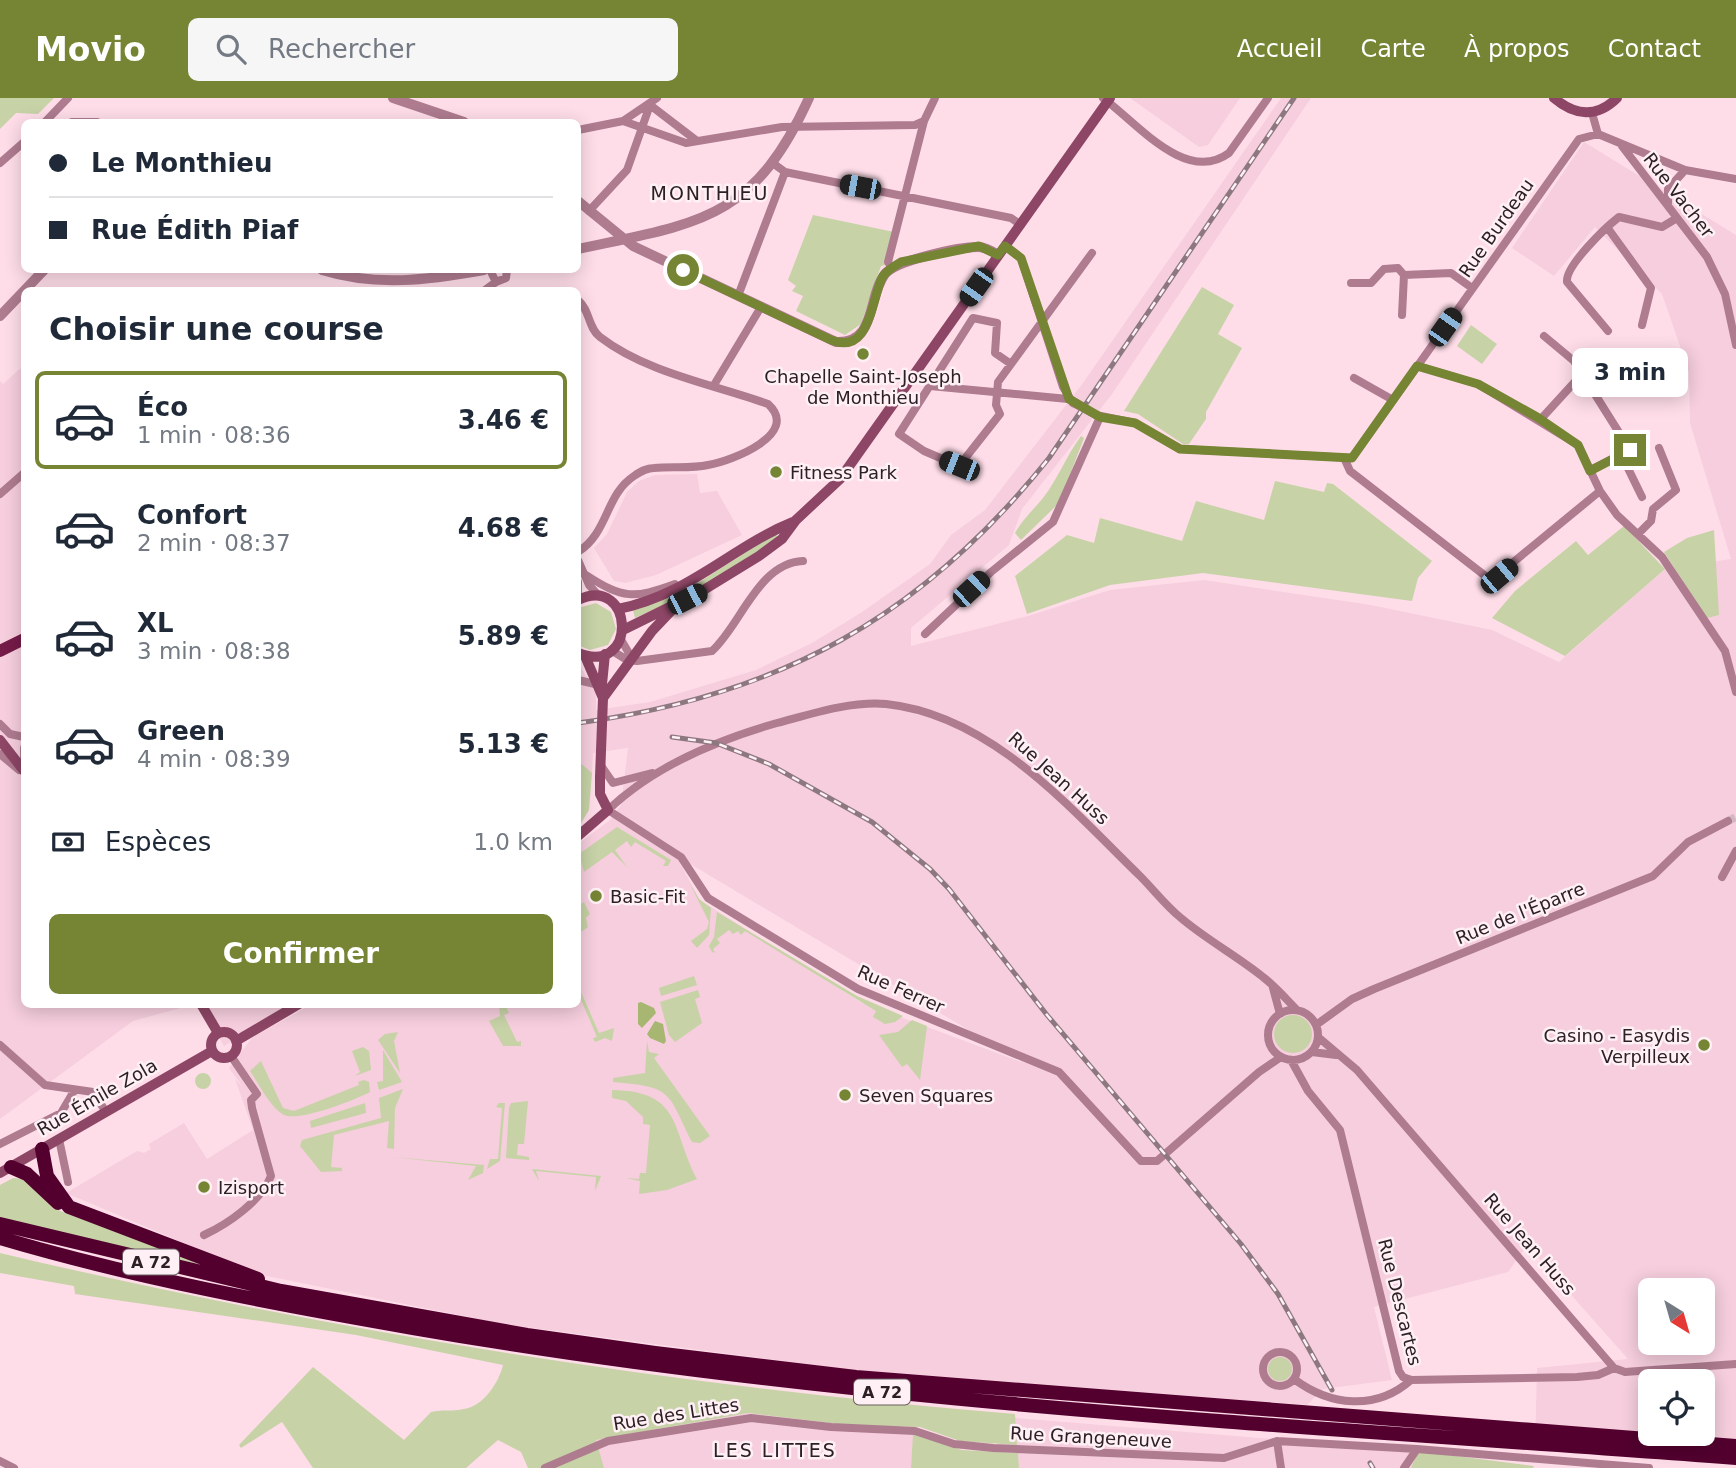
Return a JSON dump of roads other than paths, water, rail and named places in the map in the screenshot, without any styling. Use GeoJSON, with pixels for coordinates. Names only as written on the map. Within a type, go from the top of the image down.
{"type":"FeatureCollection","features":[{"type":"Feature","properties":{"kind":"highway"},"geometry":{"type":"LineString","coordinates":[[42,1149],[50,1182],[69,1207]]}},
{"type":"Feature","properties":{"kind":"highway"},"geometry":{"type":"LineString","coordinates":[[6,1170],[27,1174],[52,1199],[69,1207],[262,1280],[281,1291]]}},
{"type":"Feature","properties":{"kind":"highway","name":"A 72"},"geometry":{"type":"LineString","coordinates":[[0,1224],[281,1291],[527,1335],[856,1377],[1736,1446]]}},
{"type":"Feature","properties":{"kind":"highway","name":"A 72"},"geometry":{"type":"LineString","coordinates":[[0,1238],[37,1249],[353,1317],[639,1364],[854,1390],[1736,1458]]}},
{"type":"Feature","properties":{"kind":"highway"},"geometry":{"type":"LineString","coordinates":[[0,1244],[37,1249]]}},
{"type":"Feature","properties":{"kind":"main road"},"geometry":{"type":"LineString","coordinates":[[1554,98],[1574,111],[1592,113],[1605,108],[1617,98]]}},
{"type":"Feature","properties":{"kind":"main road"},"geometry":{"type":"LineString","coordinates":[[603,698],[611,683],[633,660],[646,639],[666,616],[782,539],[796,520],[857,459],[1107,99]]}},
{"type":"Feature","properties":{"kind":"main road"},"geometry":{"type":"LineString","coordinates":[[618,609],[695,580],[774,529],[796,520]]}},
{"type":"Feature","properties":{"kind":"main road"},"geometry":{"type":"LineString","coordinates":[[581,833],[608,810],[600,794],[602,669],[608,652],[622,634],[702,591]]}},
{"type":"Feature","properties":{"kind":"main road"},"geometry":{"type":"LineString","coordinates":[[581,599],[599,596],[618,609],[622,634]]}},
{"type":"Feature","properties":{"kind":"main road"},"geometry":{"type":"LineString","coordinates":[[0,642],[21,633]]}},
{"type":"Feature","properties":{"kind":"main road"},"geometry":{"type":"LineString","coordinates":[[0,651],[21,640]]}},
{"type":"Feature","properties":{"kind":"main road"},"geometry":{"type":"LineString","coordinates":[[0,658],[21,648]]}},
{"type":"Feature","properties":{"kind":"main road"},"geometry":{"type":"LineString","coordinates":[[603,698],[599,685],[581,654],[608,652]]}},
{"type":"Feature","properties":{"kind":"main road"},"geometry":{"type":"LineString","coordinates":[[0,740],[21,768]]}},
{"type":"Feature","properties":{"kind":"main road"},"geometry":{"type":"LineString","coordinates":[[203,1008],[218,1033]]}},
{"type":"Feature","properties":{"kind":"main road"},"geometry":{"type":"LineString","coordinates":[[236,1041],[292,1008]]}},
{"type":"Feature","properties":{"kind":"main road"},"geometry":{"type":"LineString","coordinates":[[218,1033],[230,1033],[236,1041],[236,1049],[231,1056],[220,1058],[212,1051],[211,1043],[218,1033]]}},
{"type":"Feature","properties":{"kind":"main road","name":"Rue Émile Zola"},"geometry":{"type":"LineString","coordinates":[[6,1170],[212,1051]]}},
{"type":"Feature","properties":{"kind":"street"},"geometry":{"type":"LineString","coordinates":[[48,119],[68,98]]}},
{"type":"Feature","properties":{"kind":"street"},"geometry":{"type":"LineString","coordinates":[[393,98],[455,119]]}},
{"type":"Feature","properties":{"kind":"street"},"geometry":{"type":"LineString","coordinates":[[581,249],[680,227],[712,215],[740,196],[774,163],[796,127],[809,98]]}},
{"type":"Feature","properties":{"kind":"street"},"geometry":{"type":"LineString","coordinates":[[891,268],[888,262],[924,121],[935,98]]}},
{"type":"Feature","properties":{"kind":"street"},"geometry":{"type":"LineString","coordinates":[[1107,99],[1179,157],[1199,164],[1220,160],[1228,153],[1268,98]]}},
{"type":"Feature","properties":{"kind":"street"},"geometry":{"type":"LineString","coordinates":[[652,100],[697,141]]}},
{"type":"Feature","properties":{"kind":"street"},"geometry":{"type":"LineString","coordinates":[[581,129],[623,121],[652,100]]}},
{"type":"Feature","properties":{"kind":"street"},"geometry":{"type":"LineString","coordinates":[[589,211],[627,170],[652,100]]}},
{"type":"Feature","properties":{"kind":"street"},"geometry":{"type":"LineString","coordinates":[[1592,113],[1598,134],[1685,170],[1736,179]]}},
{"type":"Feature","properties":{"kind":"street"},"geometry":{"type":"LineString","coordinates":[[623,121],[686,143],[796,127],[915,125],[924,121]]}},
{"type":"Feature","properties":{"kind":"street","name":"Rue Burdeau"},"geometry":{"type":"LineString","coordinates":[[1345,460],[1352,458],[1579,139],[1598,134]]}},
{"type":"Feature","properties":{"kind":"street","name":"Rue Vacher"},"geometry":{"type":"LineString","coordinates":[[1620,144],[1718,276],[1736,345]]}},
{"type":"Feature","properties":{"kind":"street"},"geometry":{"type":"LineString","coordinates":[[0,163],[21,145]]}},
{"type":"Feature","properties":{"kind":"street"},"geometry":{"type":"LineString","coordinates":[[774,163],[785,172],[1011,218],[1021,225]]}},
{"type":"Feature","properties":{"kind":"street"},"geometry":{"type":"LineString","coordinates":[[1668,206],[1668,189],[1685,170]]}},
{"type":"Feature","properties":{"kind":"street"},"geometry":{"type":"LineString","coordinates":[[738,296],[785,172]]}},
{"type":"Feature","properties":{"kind":"street"},"geometry":{"type":"LineString","coordinates":[[581,204],[624,239],[831,340],[848,342],[860,336],[867,325],[884,276],[901,262],[979,246],[1002,250],[1021,258],[1071,401]]}},
{"type":"Feature","properties":{"kind":"street"},"geometry":{"type":"LineString","coordinates":[[1608,331],[1566,277],[1607,227],[1619,217],[1662,227],[1677,218]]}},
{"type":"Feature","properties":{"kind":"street"},"geometry":{"type":"LineString","coordinates":[[1607,227],[1651,288],[1642,325]]}},
{"type":"Feature","properties":{"kind":"street"},"geometry":{"type":"LineString","coordinates":[[1011,364],[995,353],[997,323],[973,318],[899,434],[924,451],[959,466],[1000,414],[996,405],[999,387],[1011,364],[1092,253]]}},
{"type":"Feature","properties":{"kind":"street"},"geometry":{"type":"LineString","coordinates":[[1351,283],[1371,283],[1384,269],[1398,268],[1404,275],[1402,315]]}},
{"type":"Feature","properties":{"kind":"street"},"geometry":{"type":"LineString","coordinates":[[28,287],[41,273]]}},
{"type":"Feature","properties":{"kind":"street"},"geometry":{"type":"LineString","coordinates":[[336,273],[373,281],[414,281],[453,273]]}},
{"type":"Feature","properties":{"kind":"street"},"geometry":{"type":"LineString","coordinates":[[492,287],[506,278],[507,273]]}},
{"type":"Feature","properties":{"kind":"street"},"geometry":{"type":"LineString","coordinates":[[1404,275],[1451,273],[1472,288]]}},
{"type":"Feature","properties":{"kind":"street"},"geometry":{"type":"LineString","coordinates":[[0,316],[21,294]]}},
{"type":"Feature","properties":{"kind":"street"},"geometry":{"type":"LineString","coordinates":[[581,303],[587,309],[597,336],[654,367],[768,404],[778,415],[778,423],[768,437],[746,452],[719,463],[645,469],[628,480],[615,496],[598,535],[581,549]]}},
{"type":"Feature","properties":{"kind":"street"},"geometry":{"type":"LineString","coordinates":[[714,385],[761,307]]}},
{"type":"Feature","properties":{"kind":"street"},"geometry":{"type":"LineString","coordinates":[[1544,335],[1574,360],[1630,450],[1590,471]]}},
{"type":"Feature","properties":{"kind":"street"},"geometry":{"type":"LineString","coordinates":[[1417,366],[1478,384],[1578,445],[1600,491],[1617,515],[1662,557],[1723,647],[1736,692]]}},
{"type":"Feature","properties":{"kind":"street"},"geometry":{"type":"LineString","coordinates":[[1541,420],[1582,374]]}},
{"type":"Feature","properties":{"kind":"street"},"geometry":{"type":"LineString","coordinates":[[1354,378],[1393,400]]}},
{"type":"Feature","properties":{"kind":"street"},"geometry":{"type":"LineString","coordinates":[[930,386],[999,387],[1071,401],[1098,416],[1135,423],[1180,449],[1345,460],[1350,471],[1488,578],[1499,576],[1600,491]]}},
{"type":"Feature","properties":{"kind":"street"},"geometry":{"type":"LineString","coordinates":[[925,634],[990,572],[1053,522],[1098,416]]}},
{"type":"Feature","properties":{"kind":"street"},"geometry":{"type":"LineString","coordinates":[[1638,534],[1651,521],[1653,509],[1676,490],[1659,448]]}},
{"type":"Feature","properties":{"kind":"street"},"geometry":{"type":"LineString","coordinates":[[1621,454],[1642,497]]}},
{"type":"Feature","properties":{"kind":"street"},"geometry":{"type":"LineString","coordinates":[[0,495],[21,476]]}},
{"type":"Feature","properties":{"kind":"street"},"geometry":{"type":"LineString","coordinates":[[608,652],[633,660],[712,651],[767,578],[791,561],[803,561]]}},
{"type":"Feature","properties":{"kind":"street"},"geometry":{"type":"LineString","coordinates":[[581,566],[592,589],[599,596]]}},
{"type":"Feature","properties":{"kind":"street"},"geometry":{"type":"LineString","coordinates":[[586,575],[605,587],[632,596],[695,580]]}},
{"type":"Feature","properties":{"kind":"street"},"geometry":{"type":"LineString","coordinates":[[622,634],[633,660]]}},
{"type":"Feature","properties":{"kind":"street"},"geometry":{"type":"LineString","coordinates":[[646,639],[659,656]]}},
{"type":"Feature","properties":{"kind":"street"},"geometry":{"type":"LineString","coordinates":[[581,681],[599,685]]}},
{"type":"Feature","properties":{"kind":"street","name":"Rue Jean Huss"},"geometry":{"type":"LineString","coordinates":[[608,810],[624,794],[662,771],[736,734],[836,708],[885,704],[947,719],[973,731],[1003,751],[1142,878],[1180,918],[1272,985],[1297,1010]]}},
{"type":"Feature","properties":{"kind":"street"},"geometry":{"type":"LineString","coordinates":[[0,724],[10,734],[21,736]]}},
{"type":"Feature","properties":{"kind":"street"},"geometry":{"type":"LineString","coordinates":[[0,754],[21,770]]}},
{"type":"Feature","properties":{"kind":"street","name":"Rue Jean Huss"},"geometry":{"type":"LineString","coordinates":[[602,773],[613,783],[621,783],[662,771]]}},
{"type":"Feature","properties":{"kind":"street","name":"Rue Ferrer"},"geometry":{"type":"LineString","coordinates":[[608,810],[677,854],[702,891],[715,903],[858,989],[1059,1072],[1135,1157],[1150,1162],[1164,1156],[1259,1072]]}},
{"type":"Feature","properties":{"kind":"street","name":"Rue de l'Éparre"},"geometry":{"type":"LineString","coordinates":[[1316,1025],[1352,999],[1374,989],[1653,876],[1688,842],[1728,821]]}},
{"type":"Feature","properties":{"kind":"street"},"geometry":{"type":"LineString","coordinates":[[1722,877],[1736,851]]}},
{"type":"Feature","properties":{"kind":"street"},"geometry":{"type":"LineString","coordinates":[[1272,985],[1280,1014]]}},
{"type":"Feature","properties":{"kind":"street"},"geometry":{"type":"LineString","coordinates":[[1297,1010],[1305,1013],[1316,1025],[1318,1037],[1312,1052],[1304,1058],[1291,1060],[1281,1057],[1272,1049],[1268,1033],[1280,1014],[1297,1010]]}},
{"type":"Feature","properties":{"kind":"street","name":"Rue Jean Huss"},"geometry":{"type":"LineString","coordinates":[[1318,1037],[1336,1055],[1357,1070],[1614,1368]]}},
{"type":"Feature","properties":{"kind":"street"},"geometry":{"type":"LineString","coordinates":[[0,1045],[45,1085],[93,1092],[106,1112]]}},
{"type":"Feature","properties":{"kind":"street"},"geometry":{"type":"LineString","coordinates":[[1259,1072],[1272,1049]]}},
{"type":"Feature","properties":{"kind":"street"},"geometry":{"type":"LineString","coordinates":[[1312,1052],[1336,1055]]}},
{"type":"Feature","properties":{"kind":"street"},"geometry":{"type":"LineString","coordinates":[[204,1235],[232,1219],[268,1185],[271,1176],[252,1108],[251,1100],[257,1094],[231,1056]]}},
{"type":"Feature","properties":{"kind":"street"},"geometry":{"type":"LineString","coordinates":[[1259,1072],[1281,1057]]}},
{"type":"Feature","properties":{"kind":"street"},"geometry":{"type":"LineString","coordinates":[[1302,1080],[1304,1058]]}},
{"type":"Feature","properties":{"kind":"street","name":"Rue Descartes"},"geometry":{"type":"LineString","coordinates":[[1291,1060],[1302,1080],[1340,1129],[1399,1371],[1403,1377],[1411,1380],[1577,1377],[1598,1375],[1614,1368]]}},
{"type":"Feature","properties":{"kind":"street"},"geometry":{"type":"LineString","coordinates":[[0,1144],[61,1113],[74,1091]]}},
{"type":"Feature","properties":{"kind":"street"},"geometry":{"type":"LineString","coordinates":[[59,1139],[68,1182]]}},
{"type":"Feature","properties":{"kind":"street"},"geometry":{"type":"LineString","coordinates":[[1276,1352],[1291,1356],[1297,1370],[1294,1379],[1280,1386],[1271,1383],[1263,1369],[1267,1359],[1276,1352]]}},
{"type":"Feature","properties":{"kind":"street"},"geometry":{"type":"LineString","coordinates":[[1614,1368],[1625,1371],[1736,1364]]}},
{"type":"Feature","properties":{"kind":"street"},"geometry":{"type":"LineString","coordinates":[[1294,1379],[1308,1390],[1335,1401],[1366,1402],[1394,1392],[1411,1380]]}},
{"type":"Feature","properties":{"kind":"street","name":"Rue des Littes"},"geometry":{"type":"LineString","coordinates":[[545,1468],[608,1441],[728,1419],[751,1418],[831,1427],[902,1430]]}},
{"type":"Feature","properties":{"kind":"street","name":"Rue Grangeneuve"},"geometry":{"type":"LineString","coordinates":[[902,1430],[920,1431],[954,1444],[978,1447],[1224,1458],[1277,1441]]}},
{"type":"Feature","properties":{"kind":"street"},"geometry":{"type":"LineString","coordinates":[[1281,1468],[1277,1441],[1417,1449],[1583,1466],[1649,1468]]}},
{"type":"Feature","properties":{"kind":"street"},"geometry":{"type":"LineString","coordinates":[[1404,1468],[1417,1449]]}},
{"type":"Feature","properties":{"kind":"street"},"geometry":{"type":"LineString","coordinates":[[0,1461],[14,1468]]}},
{"type":"Feature","properties":{"kind":"tunnel"},"geometry":{"type":"LineString","coordinates":[[1728,821],[1736,817]]}},
{"type":"Feature","properties":{"kind":"railway"},"geometry":{"type":"LineString","coordinates":[[581,722],[651,710],[719,693],[782,669],[841,640],[897,605],[950,563],[1001,514],[1049,458],[1294,98]]}},
{"type":"Feature","properties":{"kind":"railway"},"geometry":{"type":"LineString","coordinates":[[672,737],[716,743],[769,764],[872,822],[930,869],[949,889],[1047,1015],[1241,1244],[1278,1294],[1332,1390]]}},
{"type":"Feature","properties":{"kind":"railway"},"geometry":{"type":"LineString","coordinates":[[1370,1463],[1373,1468]]}},
{"type":"Feature","properties":{"kind":"place","name":"Chapelle Saint-Joseph de Monthieu"},"geometry":{"type":"Point","coordinates":[863,354]}},
{"type":"Feature","properties":{"kind":"place","name":"Fitness Park"},"geometry":{"type":"Point","coordinates":[776,472]}},
{"type":"Feature","properties":{"kind":"place","name":"Basic-Fit"},"geometry":{"type":"Point","coordinates":[596,896]}},
{"type":"Feature","properties":{"kind":"place","name":"Casino - Easydis Verpilleux"},"geometry":{"type":"Point","coordinates":[1704,1045]}},
{"type":"Feature","properties":{"kind":"place","name":"Seven Squares"},"geometry":{"type":"Point","coordinates":[845,1095]}},
{"type":"Feature","properties":{"kind":"place","name":"Izisport"},"geometry":{"type":"Point","coordinates":[204,1187]}},
{"type":"Feature","properties":{"kind":"district","name":"MONTHIEU"},"geometry":{"type":"Point","coordinates":[710,193]}},
{"type":"Feature","properties":{"kind":"district","name":"LES LITTES"},"geometry":{"type":"Point","coordinates":[775,1450]}}]}
